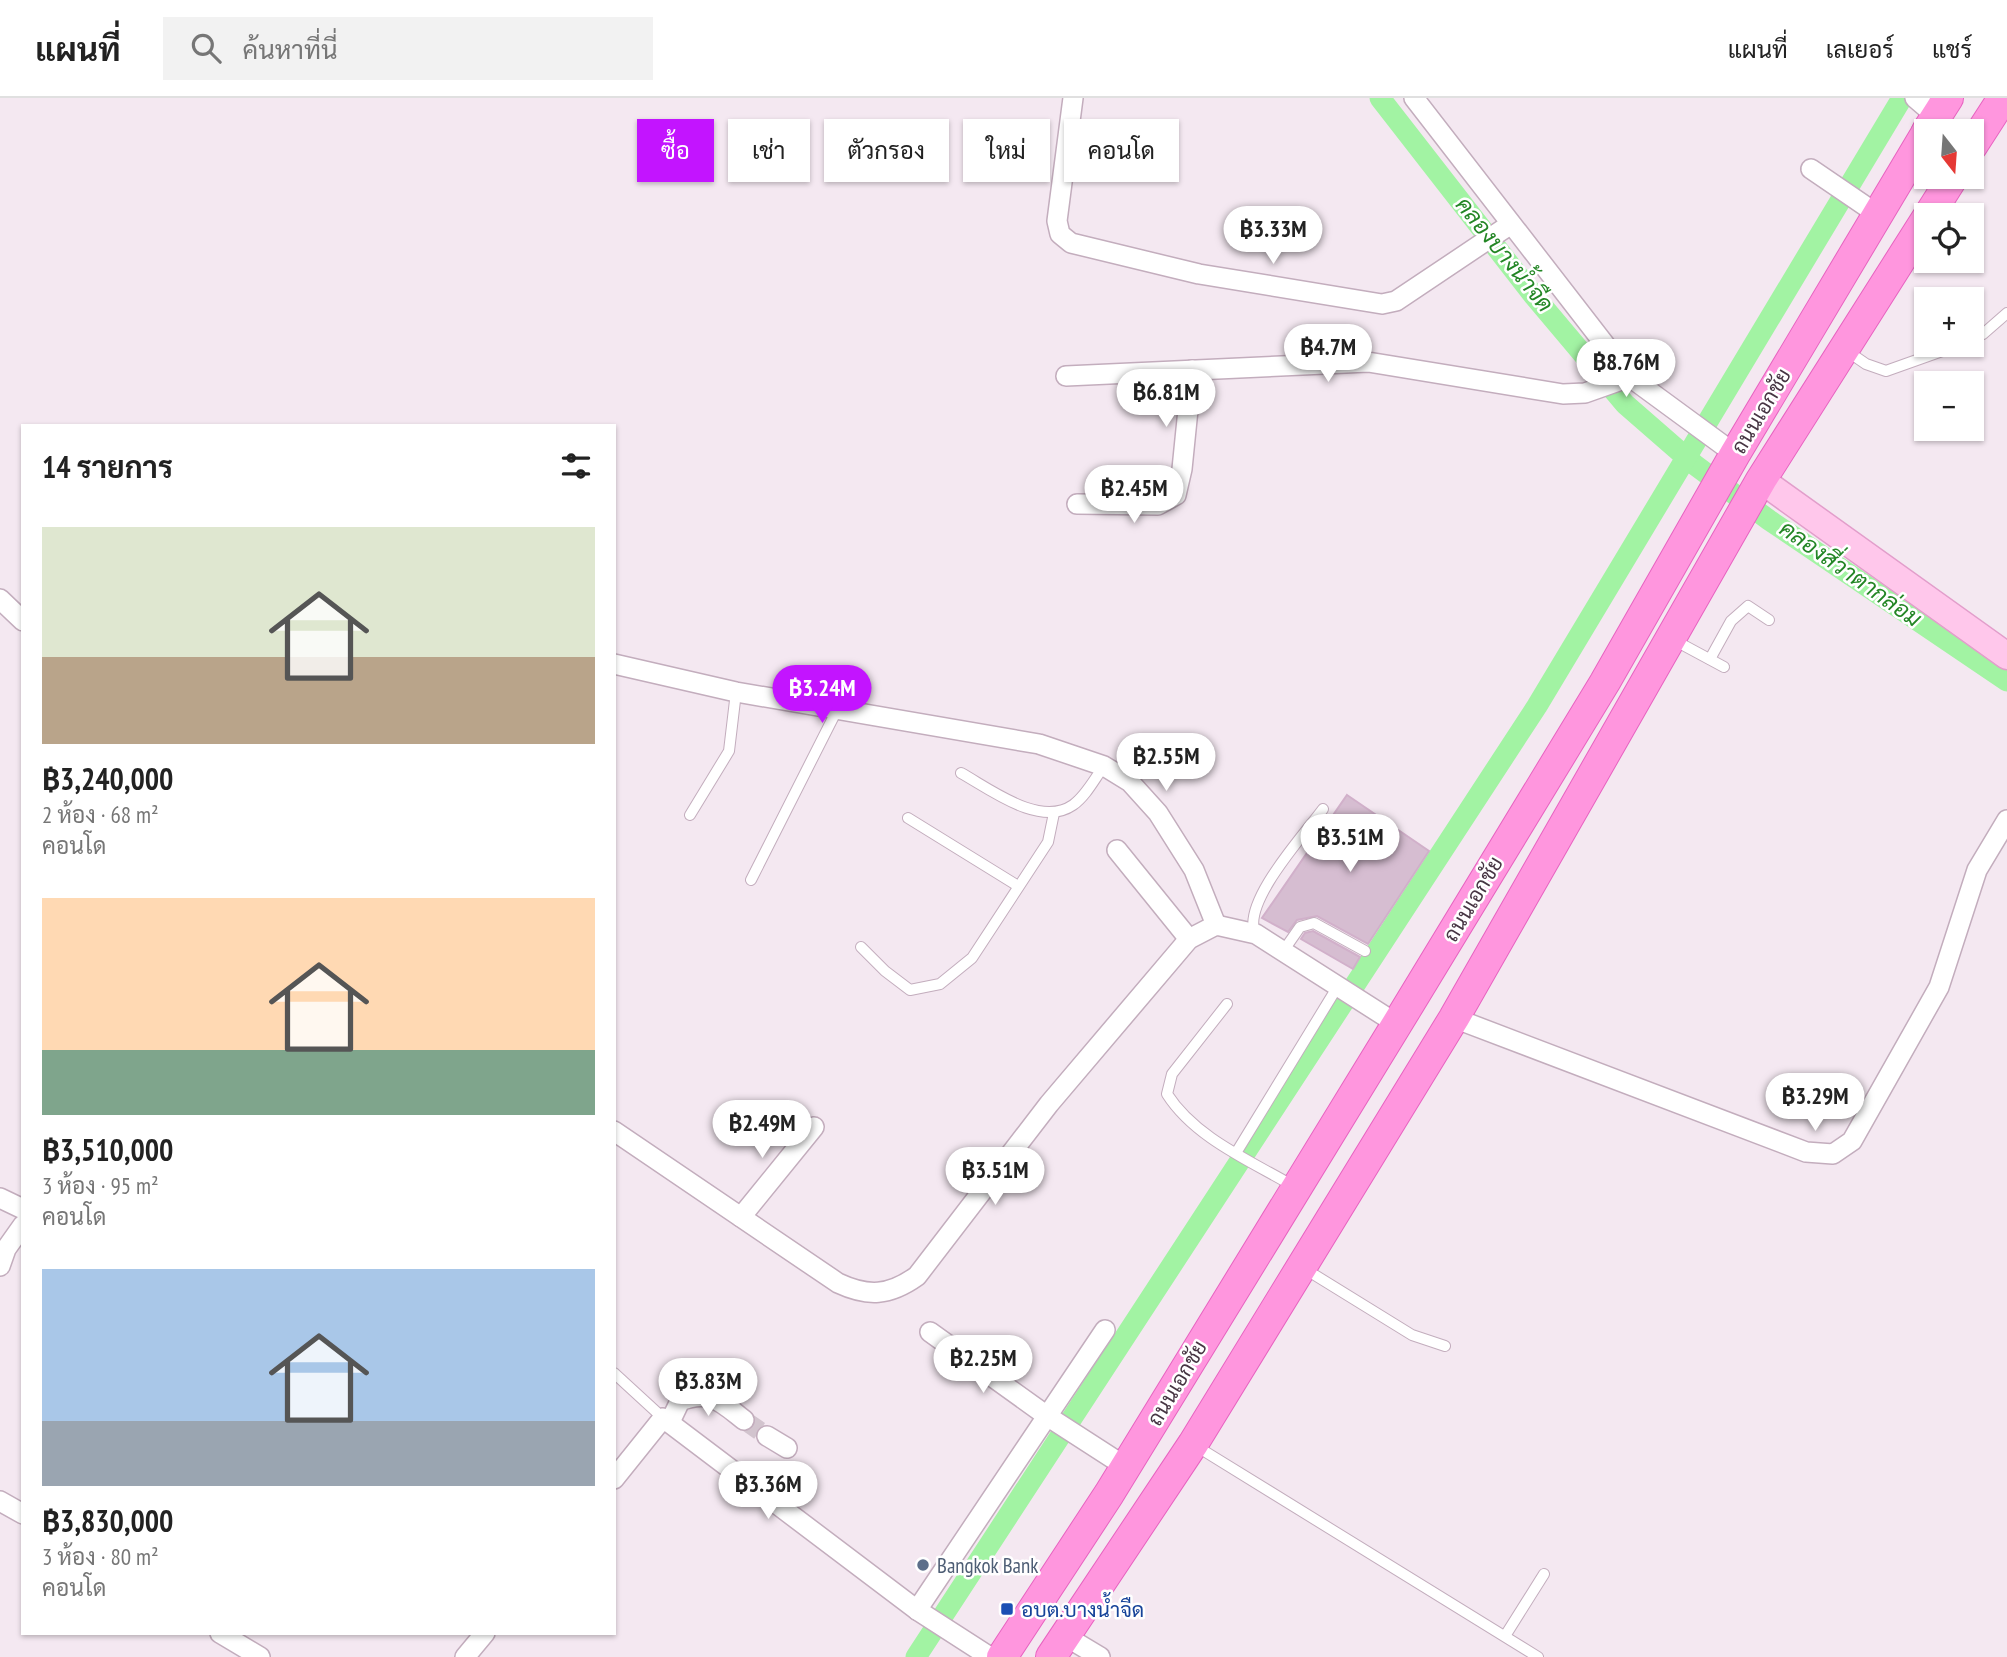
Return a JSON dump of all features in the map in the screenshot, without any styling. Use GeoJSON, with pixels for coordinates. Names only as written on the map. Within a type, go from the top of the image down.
{"type":"FeatureCollection","features":[{"type":"Feature","properties":{"kind":"main road"},"geometry":{"type":"LineString","coordinates":[[1984,127],[2003,98]]}},
{"type":"Feature","properties":{"kind":"main road","name":"ถนนเอกชัย"},"geometry":{"type":"LineString","coordinates":[[1002,1657],[1126,1467],[1297,1188],[1389,1019],[1692,531],[1728,458],[1855,256],[1930,115]]}},
{"type":"Feature","properties":{"kind":"main road","name":"ถนนเอกชัย"},"geometry":{"type":"LineString","coordinates":[[1058,1647],[1193,1444],[1454,1018],[1758,486],[1914,239]]}},
{"type":"Feature","properties":{"kind":"main road"},"geometry":{"type":"LineString","coordinates":[[1183,1374],[1220,1399]]}},
{"type":"Feature","properties":{"kind":"street"},"geometry":{"type":"LineString","coordinates":[[1073,98],[1057,221],[1060,234],[1071,243],[1199,274],[1382,304],[1396,301],[1507,227]]}},
{"type":"Feature","properties":{"kind":"street"},"geometry":{"type":"LineString","coordinates":[[1414,98],[1623,380],[1699,429],[1728,458]]}},
{"type":"Feature","properties":{"kind":"street"},"geometry":{"type":"LineString","coordinates":[[1811,169],[1853,195],[1877,214]]}},
{"type":"Feature","properties":{"kind":"street"},"geometry":{"type":"LineString","coordinates":[[1066,376],[1368,362],[1563,394],[1585,393],[1623,380]]}},
{"type":"Feature","properties":{"kind":"street"},"geometry":{"type":"LineString","coordinates":[[1077,504],[1158,505],[1176,495],[1182,469],[1192,370]]}},
{"type":"Feature","properties":{"kind":"street"},"geometry":{"type":"LineString","coordinates":[[1758,486],[2007,656]]}},
{"type":"Feature","properties":{"kind":"street"},"geometry":{"type":"LineString","coordinates":[[0,599],[21,619]]}},
{"type":"Feature","properties":{"kind":"street"},"geometry":{"type":"LineString","coordinates":[[616,664],[736,692],[1039,744],[1104,766],[1130,782],[1158,813],[1194,870],[1216,925]]}},
{"type":"Feature","properties":{"kind":"street"},"geometry":{"type":"LineString","coordinates":[[1454,1018],[1806,1152],[1833,1154],[1852,1141],[1939,987],[1977,870],[2007,820]]}},
{"type":"Feature","properties":{"kind":"street"},"geometry":{"type":"LineString","coordinates":[[1117,850],[1188,939]]}},
{"type":"Feature","properties":{"kind":"street"},"geometry":{"type":"LineString","coordinates":[[616,1132],[838,1283],[857,1292],[872,1295],[902,1287],[916,1276],[1049,1104],[1188,939],[1216,925],[1256,934],[1389,1019]]}},
{"type":"Feature","properties":{"kind":"street"},"geometry":{"type":"LineString","coordinates":[[741,1217],[814,1128]]}},
{"type":"Feature","properties":{"kind":"street"},"geometry":{"type":"LineString","coordinates":[[0,1198],[21,1208]]}},
{"type":"Feature","properties":{"kind":"street"},"geometry":{"type":"LineString","coordinates":[[0,1266],[6,1249],[21,1228]]}},
{"type":"Feature","properties":{"kind":"street"},"geometry":{"type":"LineString","coordinates":[[922,1613],[1052,1419],[1105,1330]]}},
{"type":"Feature","properties":{"kind":"street"},"geometry":{"type":"LineString","coordinates":[[930,1332],[1052,1419],[1126,1467]]}},
{"type":"Feature","properties":{"kind":"street"},"geometry":{"type":"LineString","coordinates":[[616,1477],[667,1420],[680,1401],[697,1394],[717,1399],[744,1420]]}},
{"type":"Feature","properties":{"kind":"street"},"geometry":{"type":"LineString","coordinates":[[667,1420],[922,1613],[990,1657]]}},
{"type":"Feature","properties":{"kind":"street"},"geometry":{"type":"LineString","coordinates":[[767,1436],[787,1448]]}},
{"type":"Feature","properties":{"kind":"street"},"geometry":{"type":"LineString","coordinates":[[0,1501],[21,1513]]}},
{"type":"Feature","properties":{"kind":"street"},"geometry":{"type":"LineString","coordinates":[[223,1635],[260,1657]]}},
{"type":"Feature","properties":{"kind":"street"},"geometry":{"type":"LineString","coordinates":[[465,1657],[483,1635]]}},
{"type":"Feature","properties":{"kind":"street"},"geometry":{"type":"LineString","coordinates":[[1058,1647],[1100,1657]]}},
{"type":"Feature","properties":{"kind":"lane"},"geometry":{"type":"LineString","coordinates":[[1984,333],[2007,313]]}},
{"type":"Feature","properties":{"kind":"lane"},"geometry":{"type":"LineString","coordinates":[[1844,349],[1866,364],[1886,371],[1925,357]]}},
{"type":"Feature","properties":{"kind":"lane"},"geometry":{"type":"LineString","coordinates":[[1710,659],[1731,621],[1748,606],[1769,620]]}},
{"type":"Feature","properties":{"kind":"lane"},"geometry":{"type":"LineString","coordinates":[[1671,638],[1724,667]]}},
{"type":"Feature","properties":{"kind":"lane"},"geometry":{"type":"LineString","coordinates":[[690,815],[729,751],[736,692]]}},
{"type":"Feature","properties":{"kind":"lane"},"geometry":{"type":"LineString","coordinates":[[751,880],[838,708]]}},
{"type":"Feature","properties":{"kind":"lane"},"geometry":{"type":"LineString","coordinates":[[961,773],[1023,806],[1054,813],[1073,805],[1104,766]]}},
{"type":"Feature","properties":{"kind":"lane"},"geometry":{"type":"LineString","coordinates":[[1256,934],[1252,926],[1259,897],[1323,809]]}},
{"type":"Feature","properties":{"kind":"lane"},"geometry":{"type":"LineString","coordinates":[[861,947],[885,971],[910,990],[940,984],[972,958],[1048,842],[1054,813]]}},
{"type":"Feature","properties":{"kind":"lane"},"geometry":{"type":"LineString","coordinates":[[908,818],[1018,886]]}},
{"type":"Feature","properties":{"kind":"lane"},"geometry":{"type":"LineString","coordinates":[[1284,950],[1300,927],[1314,923],[1365,951]]}},
{"type":"Feature","properties":{"kind":"lane"},"geometry":{"type":"LineString","coordinates":[[1240,1155],[1338,986]]}},
{"type":"Feature","properties":{"kind":"lane"},"geometry":{"type":"LineString","coordinates":[[1227,1004],[1172,1074],[1167,1094],[1179,1113],[1240,1155],[1297,1188]]}},
{"type":"Feature","properties":{"kind":"lane"},"geometry":{"type":"LineString","coordinates":[[1302,1268],[1412,1335],[1445,1346]]}},
{"type":"Feature","properties":{"kind":"lane"},"geometry":{"type":"LineString","coordinates":[[616,1375],[667,1420]]}},
{"type":"Feature","properties":{"kind":"lane"},"geometry":{"type":"LineString","coordinates":[[1193,1444],[1538,1657]]}},
{"type":"Feature","properties":{"kind":"lane"},"geometry":{"type":"LineString","coordinates":[[1505,1636],[1544,1574]]}},
{"type":"Feature","properties":{"kind":"building"},"geometry":{"type":"Polygon","coordinates":[[[1347,795],[1429,851],[1368,944],[1317,916],[1297,920],[1288,932],[1262,918],[1347,795]]]}},
{"type":"Feature","properties":{"kind":"building"},"geometry":{"type":"Polygon","coordinates":[[[1313,931],[1360,957],[1353,969],[1301,939],[1305,933],[1313,931]]]}},
{"type":"Feature","properties":{"kind":"waterway","name":"คลองบางน้ำจืด"},"geometry":{"type":"LineString","coordinates":[[1380,98],[1534,296],[1625,404],[1695,465],[1769,520],[2007,681]]}},
{"type":"Feature","properties":{"kind":"waterway"},"geometry":{"type":"LineString","coordinates":[[916,1657],[1537,706],[1902,98]]}},
{"type":"Feature","properties":{"kind":"tunnel"},"geometry":{"type":"LineString","coordinates":[[744,1420],[767,1436]]}},
{"type":"Feature","properties":{"kind":"place","name":"Bangkok Bank"},"geometry":{"type":"Point","coordinates":[923,1565]}},
{"type":"Feature","properties":{"kind":"place","name":"อบต.บางน้ำจืด"},"geometry":{"type":"Point","coordinates":[1007,1609]}},
{"type":"Feature","properties":{"kind":"water label","name":"คลองสี่วาตากล่อม"},"geometry":{"type":"Point","coordinates":[1851,573]}}]}
